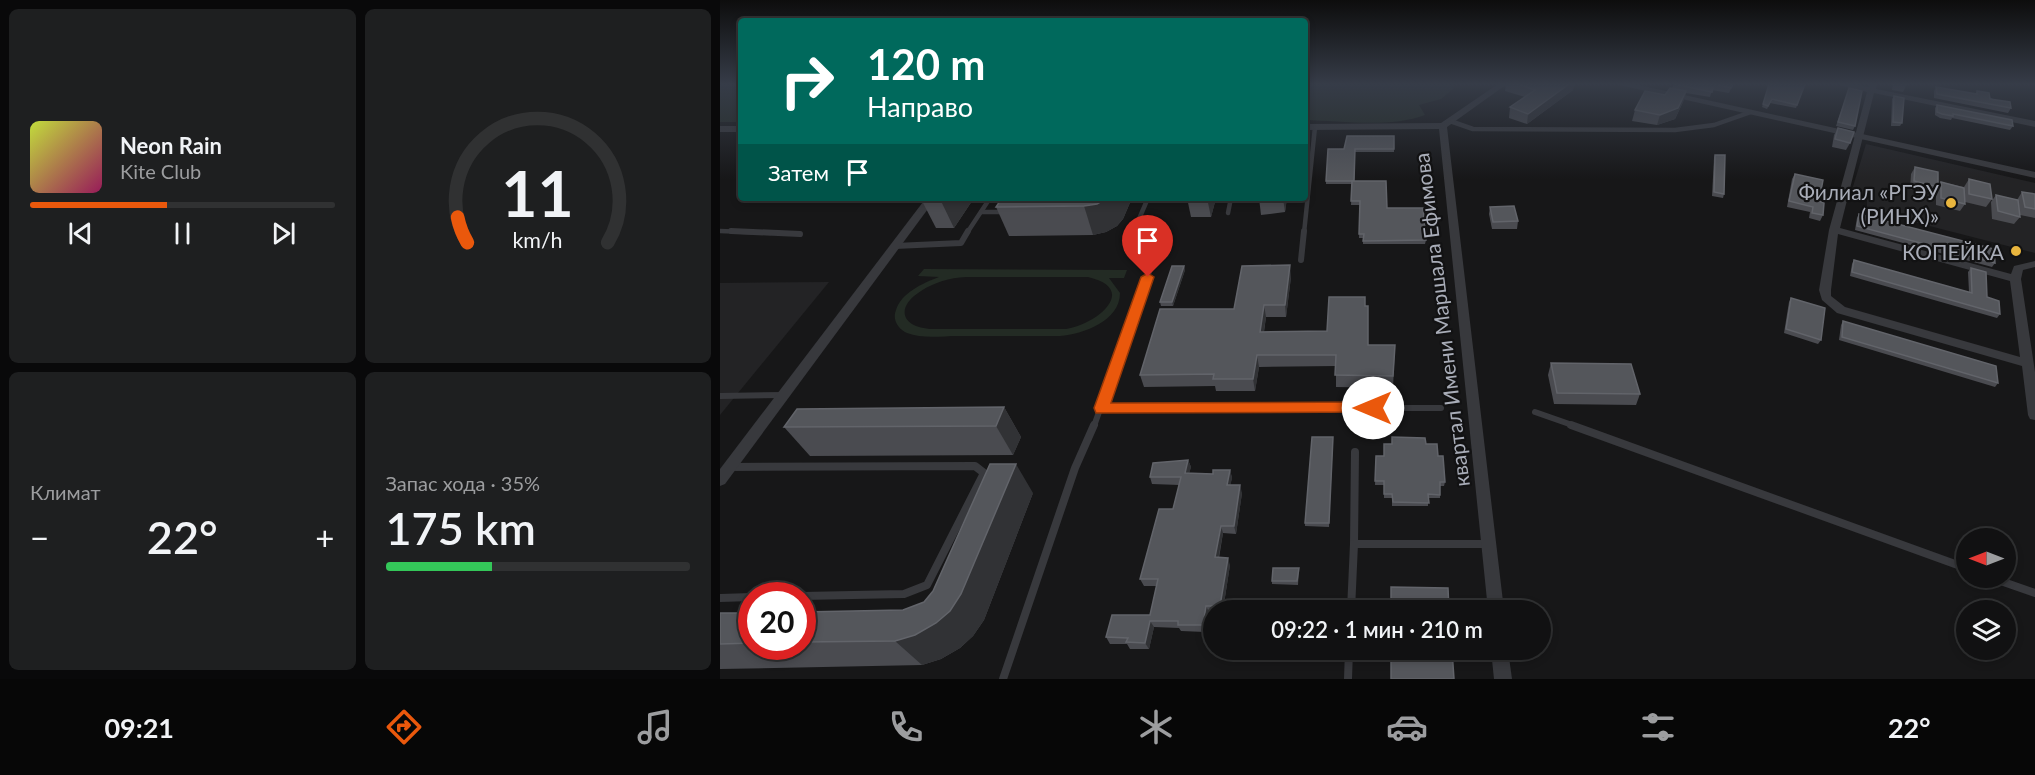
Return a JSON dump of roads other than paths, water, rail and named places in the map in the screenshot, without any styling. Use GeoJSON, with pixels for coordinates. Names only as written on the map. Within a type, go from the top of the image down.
{"type":"FeatureCollection","features":[{"type":"Feature","properties":{"kind":"street"},"geometry":{"type":"LineString","coordinates":[[1447,124],[1459,116]]}},
{"type":"Feature","properties":{"kind":"street"},"geometry":{"type":"LineString","coordinates":[[1768,116],[2035,175]]}},
{"type":"Feature","properties":{"kind":"street"},"geometry":{"type":"LineString","coordinates":[[1866,116],[1850,165],[1834,230],[1825,290],[1826,297],[1841,310],[2027,363]]}},
{"type":"Feature","properties":{"kind":"street"},"geometry":{"type":"LineString","coordinates":[[1998,116],[2035,124]]}},
{"type":"Feature","properties":{"kind":"street","name":"квартал Имени Маршала Ефимова"},"geometry":{"type":"LineString","coordinates":[[1310,127],[1447,124],[1495,600]]}},
{"type":"Feature","properties":{"kind":"street"},"geometry":{"type":"LineString","coordinates":[[720,129],[738,129]]}},
{"type":"Feature","properties":{"kind":"street"},"geometry":{"type":"LineString","coordinates":[[720,480],[929,201]]}},
{"type":"Feature","properties":{"kind":"street"},"geometry":{"type":"LineString","coordinates":[[1834,230],[2015,279]]}},
{"type":"Feature","properties":{"kind":"street"},"geometry":{"type":"LineString","coordinates":[[2035,264],[2018,268],[2015,279],[2035,409]]}},
{"type":"Feature","properties":{"kind":"street"},"geometry":{"type":"LineString","coordinates":[[1501,660],[1503,679]]}},
{"type":"Feature","properties":{"kind":"lane"},"geometry":{"type":"LineString","coordinates":[[1447,124],[1473,129],[1651,130],[1712,126],[1741,116]]}},
{"type":"Feature","properties":{"kind":"lane"},"geometry":{"type":"LineString","coordinates":[[1308,190],[1312,150],[1310,127]]}},
{"type":"Feature","properties":{"kind":"lane"},"geometry":{"type":"LineString","coordinates":[[895,246],[961,243],[988,201]]}},
{"type":"Feature","properties":{"kind":"lane"},"geometry":{"type":"LineString","coordinates":[[1003,679],[1075,468],[1102,408],[1155,255],[1133,233],[1147,201]]}},
{"type":"Feature","properties":{"kind":"lane"},"geometry":{"type":"LineString","coordinates":[[1228,213],[1230,201]]}},
{"type":"Feature","properties":{"kind":"lane"},"geometry":{"type":"LineString","coordinates":[[1301,260],[1307,201]]}},
{"type":"Feature","properties":{"kind":"lane"},"geometry":{"type":"LineString","coordinates":[[981,212],[1014,211]]}},
{"type":"Feature","properties":{"kind":"lane"},"geometry":{"type":"LineString","coordinates":[[720,231],[800,234]]}},
{"type":"Feature","properties":{"kind":"lane"},"geometry":{"type":"LineString","coordinates":[[720,396],[783,395]]}},
{"type":"Feature","properties":{"kind":"lane"},"geometry":{"type":"LineString","coordinates":[[1102,408],[1440,408]]}},
{"type":"Feature","properties":{"kind":"lane"},"geometry":{"type":"LineString","coordinates":[[1535,412],[1956,564]]}},
{"type":"Feature","properties":{"kind":"lane"},"geometry":{"type":"LineString","coordinates":[[1351,600],[1355,452]]}},
{"type":"Feature","properties":{"kind":"lane"},"geometry":{"type":"LineString","coordinates":[[729,467],[975,466],[984,473],[927,585],[904,594],[816,596]]}},
{"type":"Feature","properties":{"kind":"lane"},"geometry":{"type":"LineString","coordinates":[[1354,544],[1489,544]]}},
{"type":"Feature","properties":{"kind":"lane"},"geometry":{"type":"LineString","coordinates":[[2016,586],[2035,593]]}},
{"type":"Feature","properties":{"kind":"lane"},"geometry":{"type":"LineString","coordinates":[[720,598],[738,597]]}},
{"type":"Feature","properties":{"kind":"lane"},"geometry":{"type":"LineString","coordinates":[[1348,679],[1349,660]]}},
{"type":"Feature","properties":{"kind":"place","name":"Филиал «РГЭУ (РИНХ)»"},"geometry":{"type":"Point","coordinates":[1951,203]}},
{"type":"Feature","properties":{"kind":"place","name":"КОПЕЙКА"},"geometry":{"type":"Point","coordinates":[2016,251]}}]}
